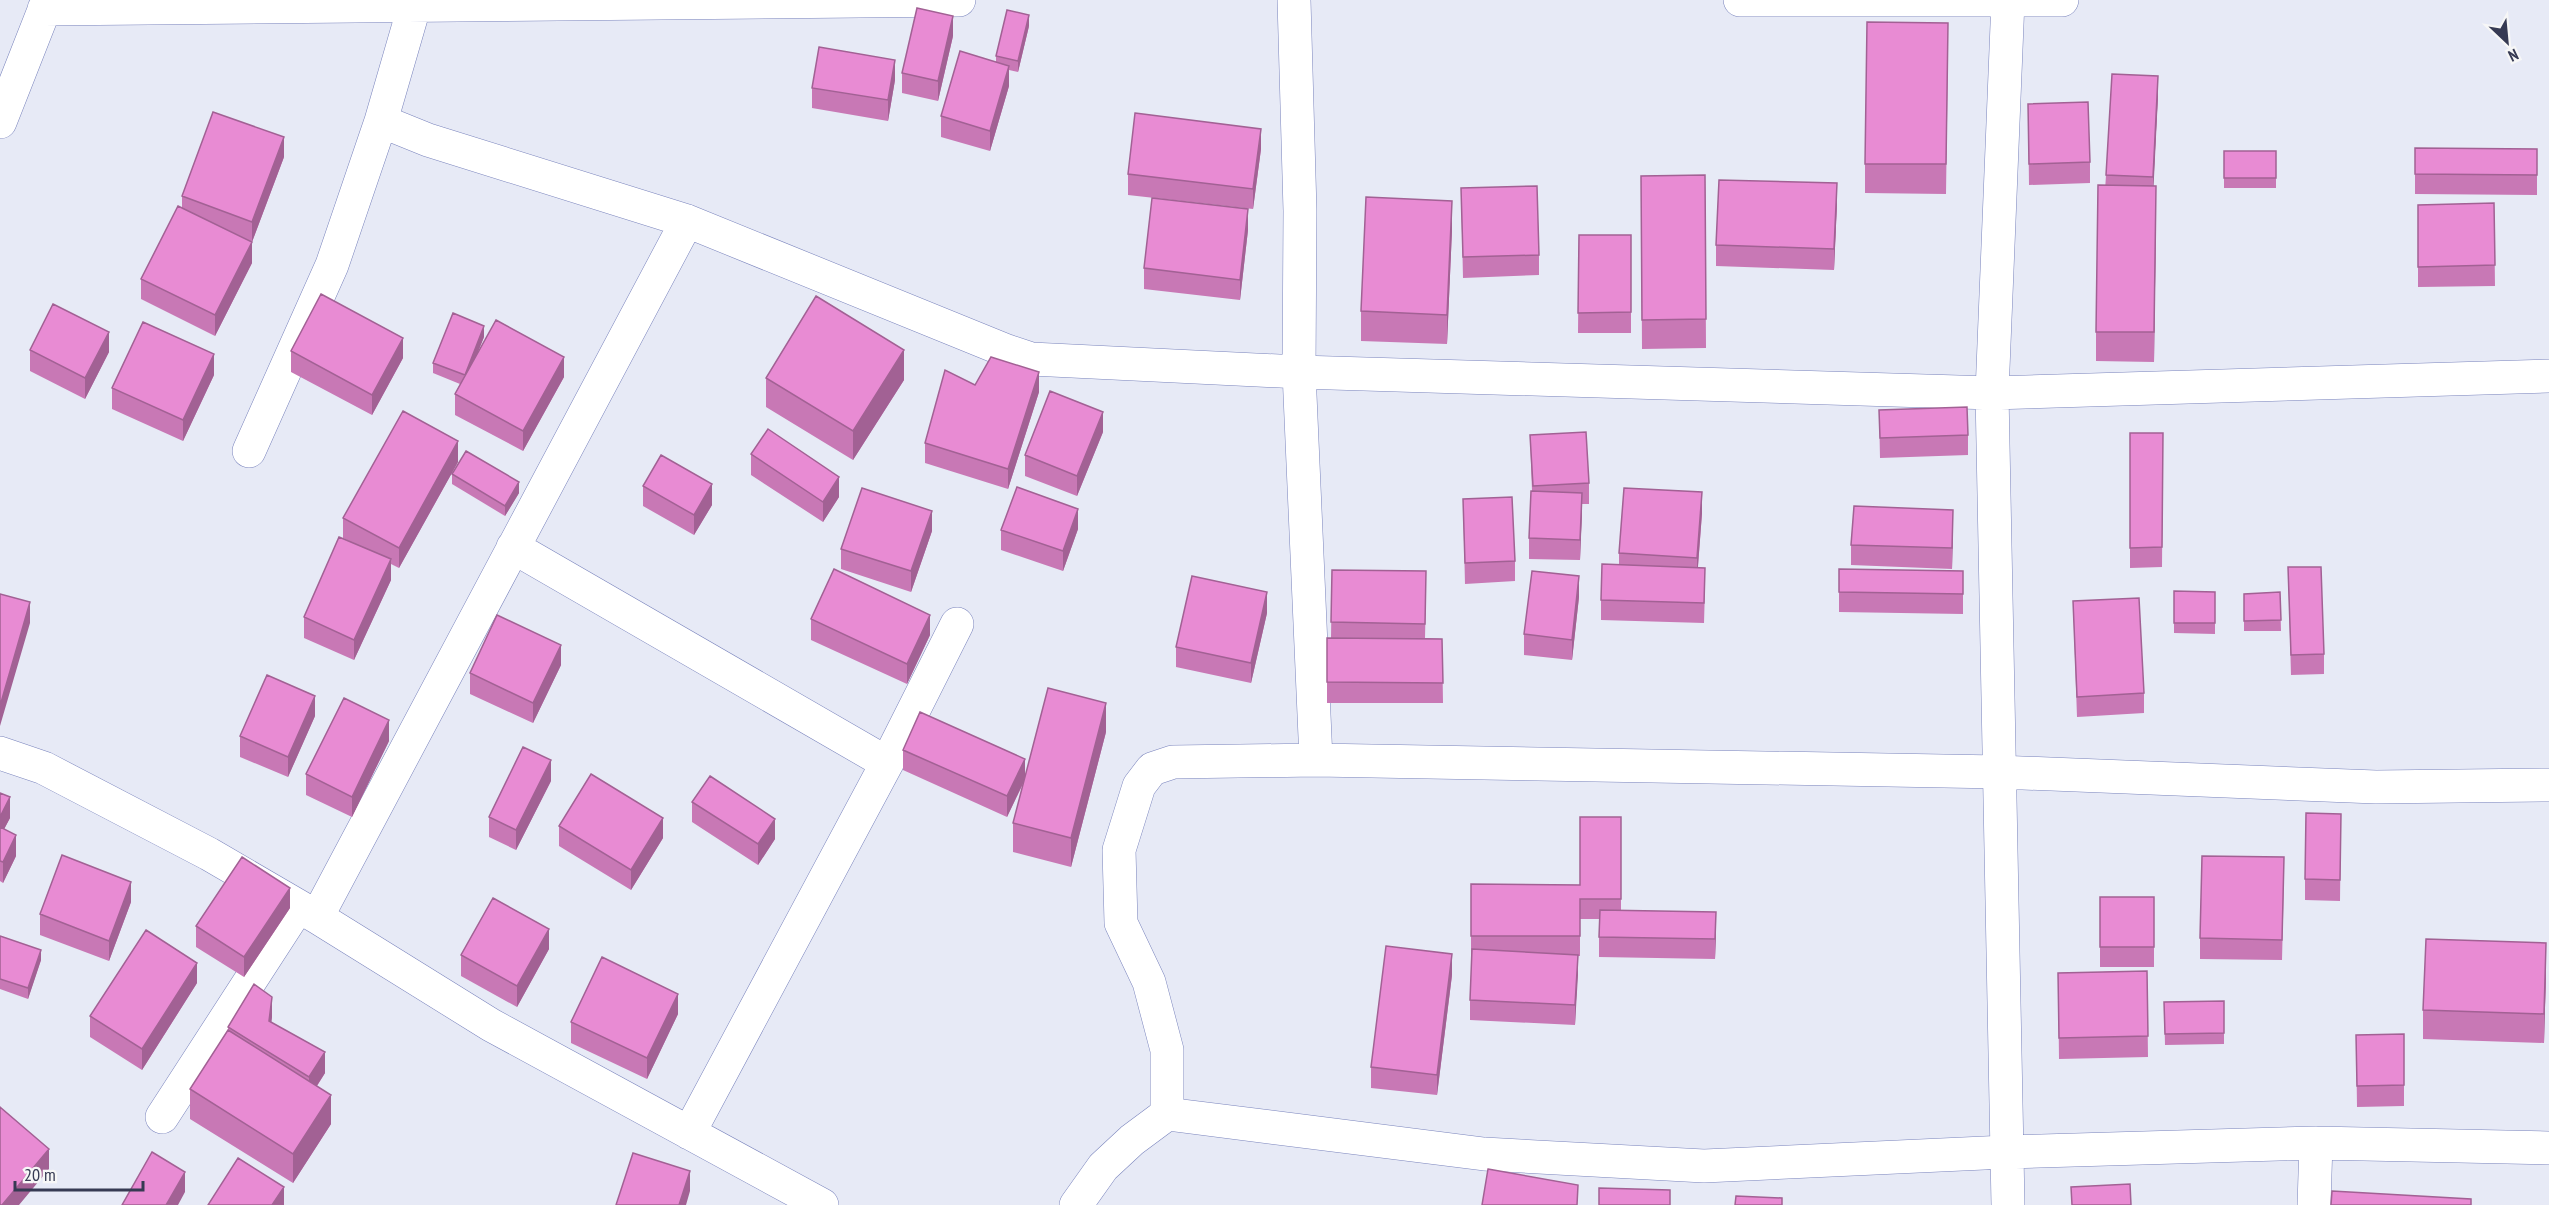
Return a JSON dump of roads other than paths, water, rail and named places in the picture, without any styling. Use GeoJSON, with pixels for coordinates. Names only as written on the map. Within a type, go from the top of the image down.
{"type":"FeatureCollection","features":[{"type":"Feature","properties":{"kind":"street"},"geometry":{"type":"LineString","coordinates":[[0,122],[46,4],[959,0]]}},
{"type":"Feature","properties":{"kind":"street"},"geometry":{"type":"LineString","coordinates":[[1294,0],[1300,211],[1299,372],[1316,760]]}},
{"type":"Feature","properties":{"kind":"street"},"geometry":{"type":"LineString","coordinates":[[1740,0],[2062,0]]}},
{"type":"Feature","properties":{"kind":"street"},"geometry":{"type":"LineString","coordinates":[[2008,1],[1992,393],[2008,1205]]}},
{"type":"Feature","properties":{"kind":"street"},"geometry":{"type":"LineString","coordinates":[[249,451],[332,265],[381,121],[415,4]]}},
{"type":"Feature","properties":{"kind":"street"},"geometry":{"type":"LineString","coordinates":[[381,121],[428,140],[687,220],[1031,359],[1299,372],[1992,393],[2549,376]]}},
{"type":"Feature","properties":{"kind":"street"},"geometry":{"type":"LineString","coordinates":[[162,1118],[307,912],[513,548],[687,220]]}},
{"type":"Feature","properties":{"kind":"street"},"geometry":{"type":"LineString","coordinates":[[513,548],[887,763]]}},
{"type":"Feature","properties":{"kind":"street"},"geometry":{"type":"LineString","coordinates":[[689,1133],[887,763],[957,624]]}},
{"type":"Feature","properties":{"kind":"street"},"geometry":{"type":"LineString","coordinates":[[0,753],[44,768],[209,854],[491,1025],[822,1205]]}},
{"type":"Feature","properties":{"kind":"street"},"geometry":{"type":"LineString","coordinates":[[1167,1114],[1167,1050],[1149,982],[1121,923],[1119,850],[1139,786],[1152,769],[1173,762],[1316,760],[2000,772],[2376,787],[2549,785]]}},
{"type":"Feature","properties":{"kind":"street"},"geometry":{"type":"LineString","coordinates":[[1076,1205],[1103,1167],[1132,1140],[1167,1114],[1484,1154],[1704,1166],[2006,1152],[2316,1143],[2549,1148]]}},
{"type":"Feature","properties":{"kind":"street"},"geometry":{"type":"LineString","coordinates":[[2314,1205],[2316,1143]]}}]}
